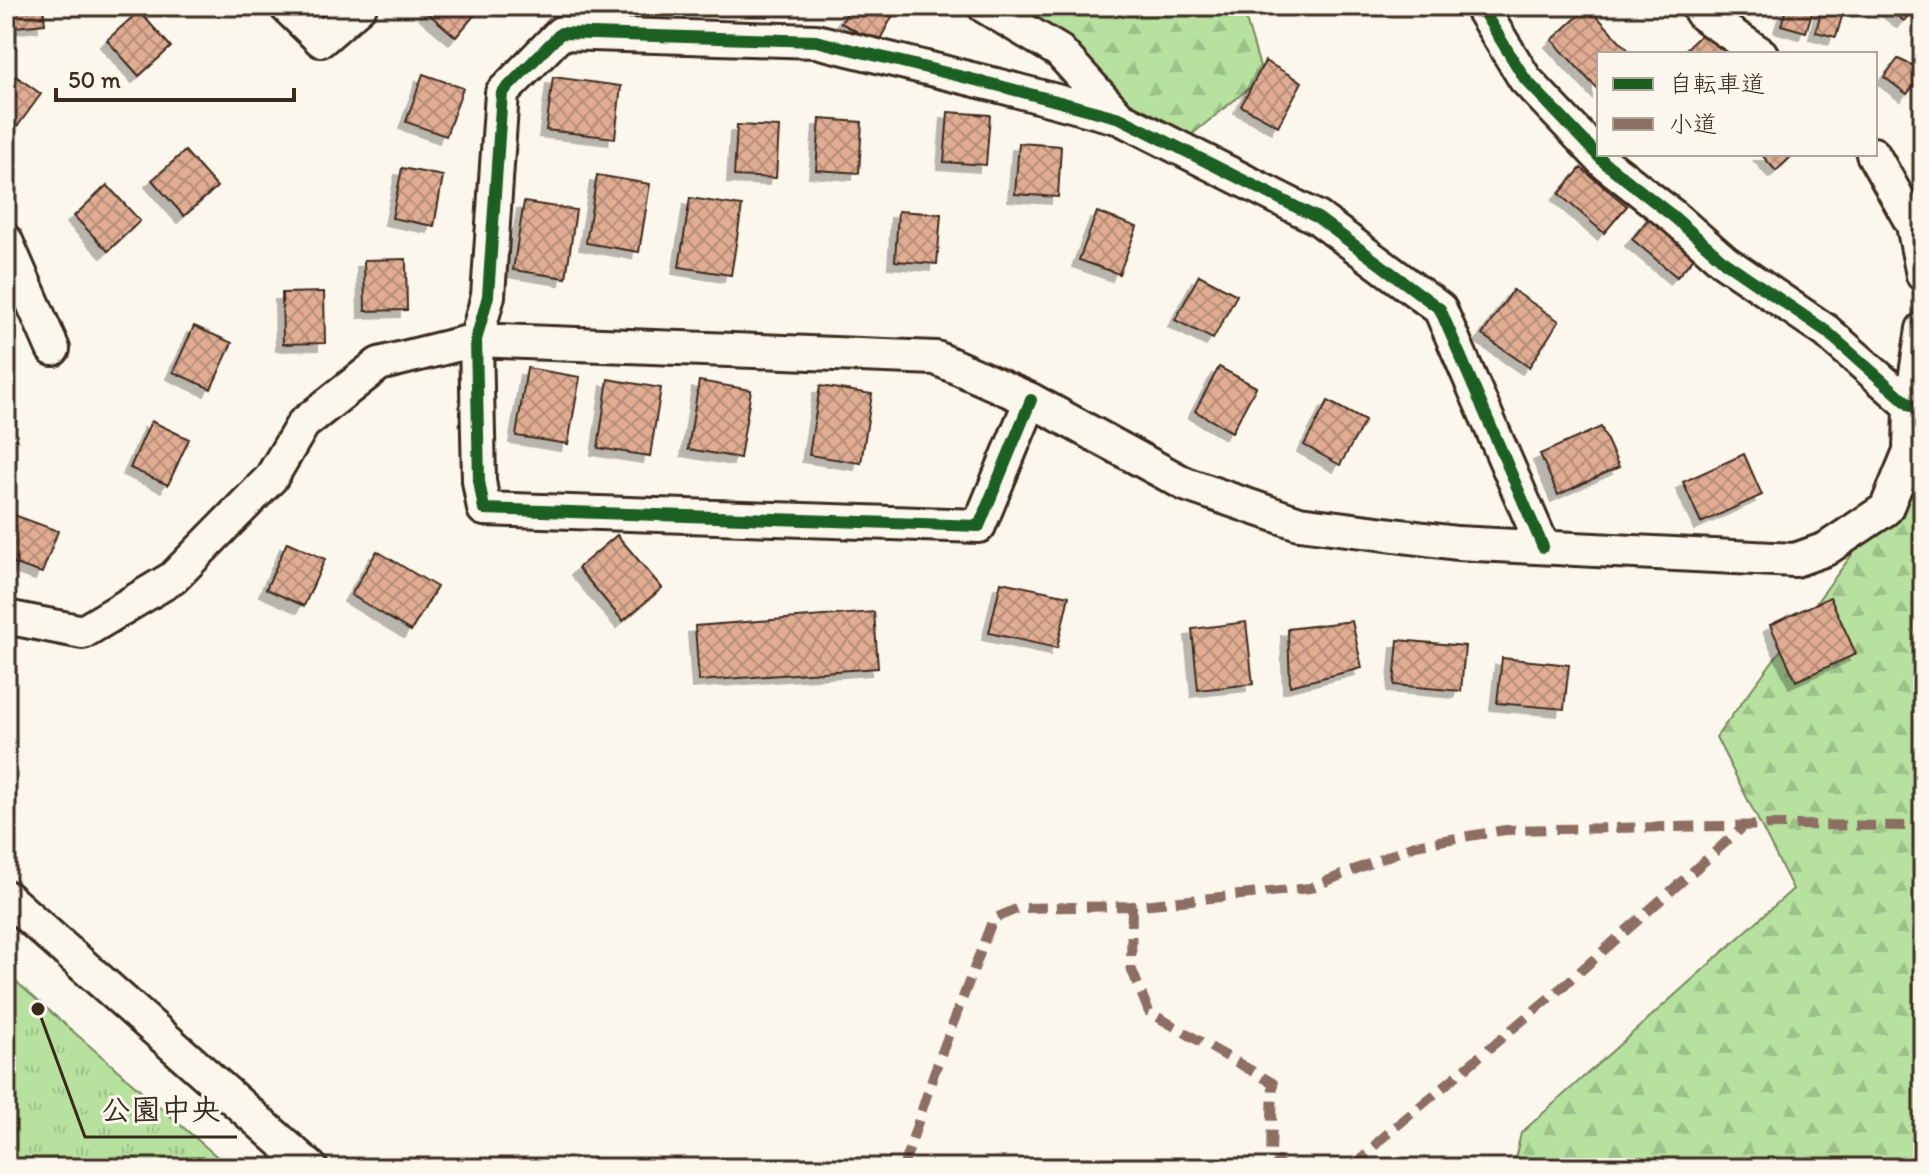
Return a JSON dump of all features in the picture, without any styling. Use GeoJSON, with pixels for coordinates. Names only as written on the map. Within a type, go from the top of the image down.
{"type":"FeatureCollection","features":[{"type":"Feature","properties":{"kind":"street"},"geometry":{"type":"LineString","coordinates":[[286,6],[321,40],[360,6]]}},
{"type":"Feature","properties":{"kind":"street"},"geometry":{"type":"LineString","coordinates":[[984,6],[1059,51],[1120,118]]}},
{"type":"Feature","properties":{"kind":"street"},"geometry":{"type":"LineString","coordinates":[[1480,6],[1525,79],[1597,155]]}},
{"type":"Feature","properties":{"kind":"street"},"geometry":{"type":"LineString","coordinates":[[1697,6],[1703,15],[1758,52]]}},
{"type":"Feature","properties":{"kind":"street"},"geometry":{"type":"LineString","coordinates":[[1031,400],[979,526],[484,509],[479,481],[476,340],[488,296],[502,93],[561,33],[816,41],[1120,118],[1318,218],[1440,309],[1543,547]]}},
{"type":"Feature","properties":{"kind":"street"},"geometry":{"type":"LineString","coordinates":[[1598,156],[1725,262],[1826,331],[1911,406]]}},
{"type":"Feature","properties":{"kind":"street"},"geometry":{"type":"LineString","coordinates":[[1874,156],[1913,225],[1923,275]]}},
{"type":"Feature","properties":{"kind":"street"},"geometry":{"type":"LineString","coordinates":[[6,241],[53,349]]}},
{"type":"Feature","properties":{"kind":"street"},"geometry":{"type":"LineString","coordinates":[[6,617],[83,632],[173,578],[271,478],[303,424],[379,364],[476,340],[936,358],[1031,400],[1185,484],[1299,523],[1457,543],[1795,560],[1826,549],[1886,509],[1910,451],[1911,406],[1923,329]]}},
{"type":"Feature","properties":{"kind":"street"},"geometry":{"type":"LineString","coordinates":[[6,897],[311,1168]]}},
{"type":"Feature","properties":{"kind":"green space"},"geometry":{"type":"Polygon","coordinates":[[[967,6],[1242,6],[1263,77],[1175,148],[1048,47],[967,6]]]}},
{"type":"Feature","properties":{"kind":"green space"},"geometry":{"type":"Polygon","coordinates":[[[1923,329],[1923,1168],[1513,1168],[1521,1133],[1793,889],[1716,737],[1886,509],[1923,329]]]}},
{"type":"Feature","properties":{"kind":"green space"},"geometry":{"type":"Polygon","coordinates":[[[6,973],[230,1168],[6,1168],[6,973]]]}},
{"type":"Feature","properties":{"kind":"building"},"geometry":{"type":"Polygon","coordinates":[[[6,6],[43,6],[45,24],[6,28],[6,6]]]}},
{"type":"Feature","properties":{"kind":"building"},"geometry":{"type":"Polygon","coordinates":[[[428,6],[482,6],[456,37],[424,10],[428,6]]]}},
{"type":"Feature","properties":{"kind":"building"},"geometry":{"type":"Polygon","coordinates":[[[851,6],[898,6],[878,43],[841,23],[851,6]]]}},
{"type":"Feature","properties":{"kind":"building"},"geometry":{"type":"Polygon","coordinates":[[[1787,6],[1814,6],[1806,32],[1781,25],[1787,6]]]}},
{"type":"Feature","properties":{"kind":"building"},"geometry":{"type":"Polygon","coordinates":[[[1822,6],[1845,6],[1836,37],[1816,32],[1822,6]]]}},
{"type":"Feature","properties":{"kind":"building"},"geometry":{"type":"Polygon","coordinates":[[[1885,6],[1916,6],[1904,21],[1885,6]]]}},
{"type":"Feature","properties":{"kind":"building"},"geometry":{"type":"Polygon","coordinates":[[[1588,7],[1630,52],[1597,52],[1597,89],[1552,40],[1588,7]]]}},
{"type":"Feature","properties":{"kind":"building"},"geometry":{"type":"Polygon","coordinates":[[[139,11],[171,47],[139,76],[107,40],[139,11]]]}},
{"type":"Feature","properties":{"kind":"building"},"geometry":{"type":"Polygon","coordinates":[[[1709,27],[1726,52],[1683,52],[1709,27]]]}},
{"type":"Feature","properties":{"kind":"building"},"geometry":{"type":"Polygon","coordinates":[[[1898,59],[1923,70],[1907,94],[1884,77],[1898,59]]]}},
{"type":"Feature","properties":{"kind":"building"},"geometry":{"type":"Polygon","coordinates":[[[1265,61],[1302,82],[1278,126],[1241,106],[1265,61]]]}},
{"type":"Feature","properties":{"kind":"building"},"geometry":{"type":"Polygon","coordinates":[[[6,69],[41,94],[14,131],[6,126],[6,69]]]}},
{"type":"Feature","properties":{"kind":"building"},"geometry":{"type":"Polygon","coordinates":[[[423,74],[463,88],[446,136],[406,122],[423,74]]]}},
{"type":"Feature","properties":{"kind":"building"},"geometry":{"type":"Polygon","coordinates":[[[553,77],[621,86],[615,138],[546,130],[553,77]]]}},
{"type":"Feature","properties":{"kind":"building"},"geometry":{"type":"Polygon","coordinates":[[[948,112],[990,115],[986,165],[944,162],[948,112]]]}},
{"type":"Feature","properties":{"kind":"building"},"geometry":{"type":"Polygon","coordinates":[[[820,119],[862,122],[859,173],[816,170],[820,119]]]}},
{"type":"Feature","properties":{"kind":"building"},"geometry":{"type":"Polygon","coordinates":[[[737,125],[779,127],[776,178],[734,176],[737,125]]]}},
{"type":"Feature","properties":{"kind":"building"},"geometry":{"type":"Polygon","coordinates":[[[1019,143],[1061,146],[1058,197],[1015,194],[1019,143]]]}},
{"type":"Feature","properties":{"kind":"building"},"geometry":{"type":"Polygon","coordinates":[[[185,151],[217,187],[184,216],[152,180],[185,151]]]}},
{"type":"Feature","properties":{"kind":"building"},"geometry":{"type":"Polygon","coordinates":[[[1763,156],[1792,156],[1776,171],[1763,156]]]}},
{"type":"Feature","properties":{"kind":"building"},"geometry":{"type":"Polygon","coordinates":[[[402,168],[443,176],[434,226],[392,218],[402,168]]]}},
{"type":"Feature","properties":{"kind":"building"},"geometry":{"type":"Polygon","coordinates":[[[1581,168],[1627,206],[1604,233],[1559,194],[1581,168]]]}},
{"type":"Feature","properties":{"kind":"building"},"geometry":{"type":"Polygon","coordinates":[[[597,175],[650,184],[639,252],[586,243],[597,175]]]}},
{"type":"Feature","properties":{"kind":"building"},"geometry":{"type":"Polygon","coordinates":[[[107,185],[140,221],[108,251],[74,216],[107,185]]]}},
{"type":"Feature","properties":{"kind":"building"},"geometry":{"type":"Polygon","coordinates":[[[690,198],[742,206],[731,275],[679,267],[690,198]]]}},
{"type":"Feature","properties":{"kind":"building"},"geometry":{"type":"Polygon","coordinates":[[[524,202],[576,210],[566,278],[513,270],[524,202]]]}},
{"type":"Feature","properties":{"kind":"building"},"geometry":{"type":"Polygon","coordinates":[[[898,211],[941,214],[937,264],[895,261],[898,211]]]}},
{"type":"Feature","properties":{"kind":"building"},"geometry":{"type":"Polygon","coordinates":[[[1097,212],[1137,227],[1119,274],[1079,260],[1097,212]]]}},
{"type":"Feature","properties":{"kind":"building"},"geometry":{"type":"Polygon","coordinates":[[[1654,212],[1700,251],[1677,277],[1632,239],[1654,212]]]}},
{"type":"Feature","properties":{"kind":"building"},"geometry":{"type":"Polygon","coordinates":[[[406,259],[407,310],[365,311],[364,260],[406,259]]]}},
{"type":"Feature","properties":{"kind":"building"},"geometry":{"type":"Polygon","coordinates":[[[1199,275],[1237,295],[1213,339],[1175,320],[1199,275]]]}},
{"type":"Feature","properties":{"kind":"building"},"geometry":{"type":"Polygon","coordinates":[[[1513,290],[1559,321],[1529,367],[1482,335],[1513,290]]]}},
{"type":"Feature","properties":{"kind":"building"},"geometry":{"type":"Polygon","coordinates":[[[324,292],[325,343],[283,344],[282,293],[324,292]]]}},
{"type":"Feature","properties":{"kind":"building"},"geometry":{"type":"Polygon","coordinates":[[[194,326],[232,343],[211,389],[173,372],[194,326]]]}},
{"type":"Feature","properties":{"kind":"building"},"geometry":{"type":"Polygon","coordinates":[[[1219,367],[1256,387],[1232,432],[1195,411],[1219,367]]]}},
{"type":"Feature","properties":{"kind":"building"},"geometry":{"type":"Polygon","coordinates":[[[527,368],[580,377],[568,444],[516,436],[527,368]]]}},
{"type":"Feature","properties":{"kind":"building"},"geometry":{"type":"Polygon","coordinates":[[[608,379],[661,388],[650,456],[598,448],[608,379]]]}},
{"type":"Feature","properties":{"kind":"building"},"geometry":{"type":"Polygon","coordinates":[[[699,381],[751,390],[740,458],[688,449],[699,381]]]}},
{"type":"Feature","properties":{"kind":"building"},"geometry":{"type":"Polygon","coordinates":[[[820,386],[872,394],[861,463],[809,455],[820,386]]]}},
{"type":"Feature","properties":{"kind":"building"},"geometry":{"type":"Polygon","coordinates":[[[1328,401],[1365,421],[1340,465],[1304,445],[1328,401]]]}},
{"type":"Feature","properties":{"kind":"building"},"geometry":{"type":"Polygon","coordinates":[[[151,421],[189,439],[168,485],[130,468],[151,421]]]}},
{"type":"Feature","properties":{"kind":"building"},"geometry":{"type":"Polygon","coordinates":[[[1601,427],[1619,467],[1558,495],[1540,454],[1601,427]]]}},
{"type":"Feature","properties":{"kind":"building"},"geometry":{"type":"Polygon","coordinates":[[[1744,454],[1762,495],[1701,523],[1683,482],[1744,454]]]}},
{"type":"Feature","properties":{"kind":"building"},"geometry":{"type":"Polygon","coordinates":[[[6,512],[58,531],[42,573],[6,561],[6,512]]]}},
{"type":"Feature","properties":{"kind":"building"},"geometry":{"type":"Polygon","coordinates":[[[617,535],[662,588],[623,621],[578,568],[617,535]]]}},
{"type":"Feature","properties":{"kind":"building"},"geometry":{"type":"Polygon","coordinates":[[[287,542],[325,559],[304,606],[266,589],[287,542]]]}},
{"type":"Feature","properties":{"kind":"building"},"geometry":{"type":"Polygon","coordinates":[[[377,551],[437,587],[411,631],[351,595],[377,551]]]}},
{"type":"Feature","properties":{"kind":"building"},"geometry":{"type":"Polygon","coordinates":[[[1001,582],[1069,596],[1057,648],[989,633],[1001,582]]]}},
{"type":"Feature","properties":{"kind":"building"},"geometry":{"type":"Polygon","coordinates":[[[1830,597],[1856,654],[1796,681],[1770,625],[1830,597]]]}},
{"type":"Feature","properties":{"kind":"building"},"geometry":{"type":"Polygon","coordinates":[[[874,612],[878,668],[699,681],[695,626],[874,612]]]}},
{"type":"Feature","properties":{"kind":"building"},"geometry":{"type":"Polygon","coordinates":[[[1352,621],[1362,668],[1290,686],[1288,629],[1352,621]]]}},
{"type":"Feature","properties":{"kind":"building"},"geometry":{"type":"Polygon","coordinates":[[[1246,622],[1253,684],[1198,690],[1192,629],[1246,622]]]}},
{"type":"Feature","properties":{"kind":"building"},"geometry":{"type":"Polygon","coordinates":[[[1398,640],[1465,646],[1461,691],[1394,685],[1398,640]]]}},
{"type":"Feature","properties":{"kind":"building"},"geometry":{"type":"Polygon","coordinates":[[[1502,658],[1569,665],[1564,709],[1497,703],[1502,658]]]}},
{"type":"Feature","properties":{"kind":"marked path"},"geometry":{"type":"LineString","coordinates":[[903,1168],[934,1073],[993,919],[1019,908],[1132,906],[1310,888],[1415,845],[1505,830],[1923,826]]}},
{"type":"Feature","properties":{"kind":"marked path"},"geometry":{"type":"LineString","coordinates":[[1353,1168],[1380,1140],[1567,983],[1743,827]]}},
{"type":"Feature","properties":{"kind":"marked path"},"geometry":{"type":"LineString","coordinates":[[1132,906],[1131,968],[1149,1012],[1273,1083],[1271,1154],[1283,1168]]}},
{"type":"Feature","properties":{"kind":"cycle path"},"geometry":{"type":"LineString","coordinates":[[1480,6],[1525,79],[1597,155]]}},
{"type":"Feature","properties":{"kind":"cycle path"},"geometry":{"type":"LineString","coordinates":[[1031,400],[979,526],[484,509],[479,481],[476,340],[488,296],[502,93],[561,33],[816,41],[1120,118],[1318,218],[1440,309],[1543,547]]}},
{"type":"Feature","properties":{"kind":"cycle path"},"geometry":{"type":"LineString","coordinates":[[1598,156],[1725,262],[1826,331],[1911,406]]}},
{"type":"Feature","properties":{"kind":"place","name":"公園中央"},"geometry":{"type":"Point","coordinates":[38,1009]}}]}
